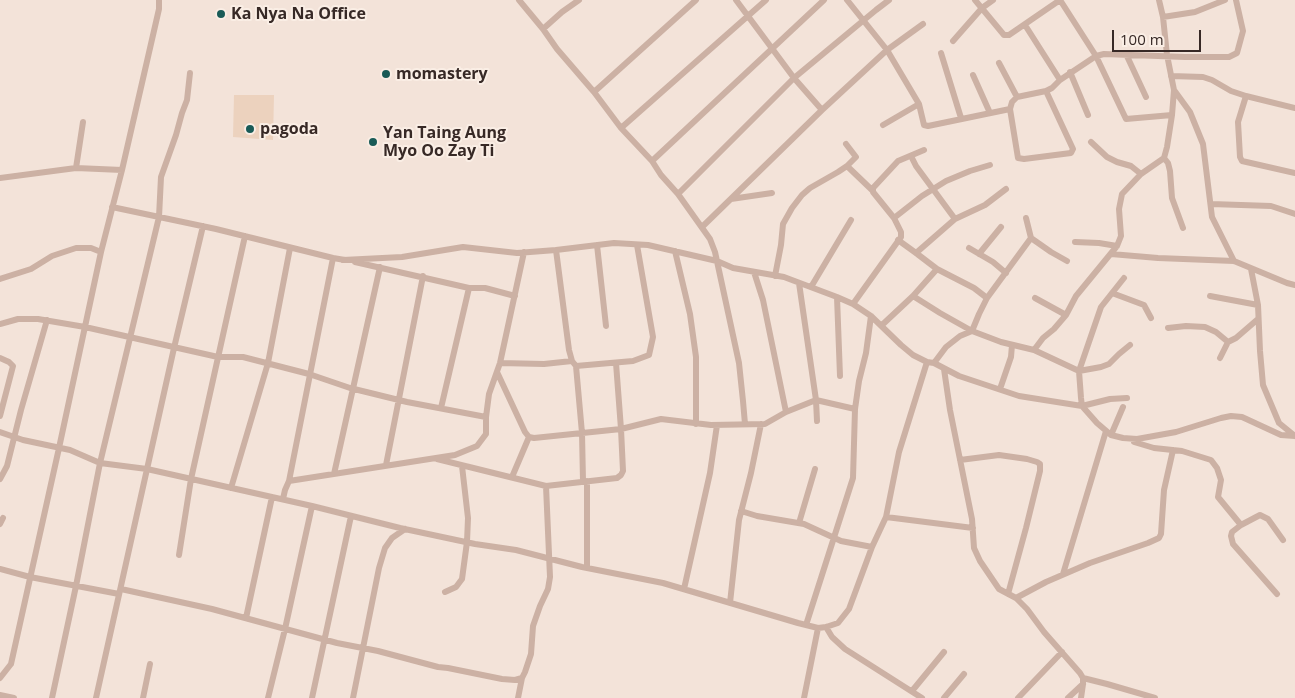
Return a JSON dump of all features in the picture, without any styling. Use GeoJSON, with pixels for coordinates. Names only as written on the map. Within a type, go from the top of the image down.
{"type":"FeatureCollection","features":[{"type":"Feature","properties":{"kind":"street"},"geometry":{"type":"LineString","coordinates":[[0,678],[11,664],[101,252],[159,9],[159,0]]}},
{"type":"Feature","properties":{"kind":"street"},"geometry":{"type":"LineString","coordinates":[[519,0],[543,29],[556,49],[594,92],[621,128],[652,161],[710,239],[717,261],[738,363],[744,424]]}},
{"type":"Feature","properties":{"kind":"street"},"geometry":{"type":"LineString","coordinates":[[543,29],[579,0]]}},
{"type":"Feature","properties":{"kind":"street"},"geometry":{"type":"LineString","coordinates":[[594,92],[696,0]]}},
{"type":"Feature","properties":{"kind":"street"},"geometry":{"type":"LineString","coordinates":[[736,0],[794,78],[822,110]]}},
{"type":"Feature","properties":{"kind":"street"},"geometry":{"type":"LineString","coordinates":[[621,128],[766,0]]}},
{"type":"Feature","properties":{"kind":"street"},"geometry":{"type":"LineString","coordinates":[[652,161],[824,0]]}},
{"type":"Feature","properties":{"kind":"street"},"geometry":{"type":"LineString","coordinates":[[847,0],[887,50],[919,104],[924,125],[928,126],[1010,109]]}},
{"type":"Feature","properties":{"kind":"street"},"geometry":{"type":"LineString","coordinates":[[678,194],[794,78],[862,20],[889,0]]}},
{"type":"Feature","properties":{"kind":"street"},"geometry":{"type":"LineString","coordinates":[[975,0],[1004,35],[1009,35],[1060,0],[1096,56],[1126,119],[1172,115]]}},
{"type":"Feature","properties":{"kind":"street"},"geometry":{"type":"LineString","coordinates":[[953,41],[982,8],[993,0]]}},
{"type":"Feature","properties":{"kind":"street"},"geometry":{"type":"LineString","coordinates":[[1034,350],[1066,315],[1076,296],[1117,246],[1121,236],[1119,209],[1122,194],[1141,174],[1164,158],[1172,115],[1174,90],[1159,0]]}},
{"type":"Feature","properties":{"kind":"street"},"geometry":{"type":"LineString","coordinates":[[1163,17],[1195,12],[1225,0]]}},
{"type":"Feature","properties":{"kind":"street"},"geometry":{"type":"LineString","coordinates":[[1046,90],[1073,149],[1071,153],[1024,159],[1018,158],[1010,109],[1012,102],[1017,98],[1052,88],[1070,72],[1096,56],[1104,54],[1229,57],[1237,53],[1243,31],[1236,0]]}},
{"type":"Feature","properties":{"kind":"street"},"geometry":{"type":"LineString","coordinates":[[702,227],[822,110],[887,50],[923,24]]}},
{"type":"Feature","properties":{"kind":"street"},"geometry":{"type":"LineString","coordinates":[[1025,25],[1060,80]]}},
{"type":"Feature","properties":{"kind":"street"},"geometry":{"type":"LineString","coordinates":[[941,53],[961,118]]}},
{"type":"Feature","properties":{"kind":"street"},"geometry":{"type":"LineString","coordinates":[[1126,54],[1146,97]]}},
{"type":"Feature","properties":{"kind":"street"},"geometry":{"type":"LineString","coordinates":[[999,63],[1017,98]]}},
{"type":"Feature","properties":{"kind":"street"},"geometry":{"type":"LineString","coordinates":[[1070,72],[1088,115]]}},
{"type":"Feature","properties":{"kind":"street"},"geometry":{"type":"LineString","coordinates":[[52,698],[100,463],[159,217],[161,177],[187,100],[190,73]]}},
{"type":"Feature","properties":{"kind":"street"},"geometry":{"type":"LineString","coordinates":[[973,75],[990,113]]}},
{"type":"Feature","properties":{"kind":"street"},"geometry":{"type":"LineString","coordinates":[[1171,76],[1203,77],[1231,91],[1295,108]]}},
{"type":"Feature","properties":{"kind":"street"},"geometry":{"type":"LineString","coordinates":[[1174,90],[1190,112],[1203,144],[1212,218],[1234,261]]}},
{"type":"Feature","properties":{"kind":"street"},"geometry":{"type":"LineString","coordinates":[[1246,96],[1238,122],[1240,157],[1242,161],[1295,173]]}},
{"type":"Feature","properties":{"kind":"street"},"geometry":{"type":"LineString","coordinates":[[883,125],[919,104]]}},
{"type":"Feature","properties":{"kind":"street"},"geometry":{"type":"LineString","coordinates":[[76,168],[83,122]]}},
{"type":"Feature","properties":{"kind":"street"},"geometry":{"type":"LineString","coordinates":[[1092,142],[1107,156],[1117,162],[1131,166],[1141,174]]}},
{"type":"Feature","properties":{"kind":"street"},"geometry":{"type":"LineString","coordinates":[[775,276],[783,224],[786,217],[802,195],[810,188],[838,172],[856,157],[846,144]]}},
{"type":"Feature","properties":{"kind":"street"},"geometry":{"type":"LineString","coordinates":[[872,190],[876,183],[898,161],[924,150]]}},
{"type":"Feature","properties":{"kind":"street"},"geometry":{"type":"LineString","coordinates":[[911,156],[916,166],[955,219]]}},
{"type":"Feature","properties":{"kind":"street"},"geometry":{"type":"LineString","coordinates":[[1164,158],[1168,163],[1170,171],[1172,198],[1183,228]]}},
{"type":"Feature","properties":{"kind":"street"},"geometry":{"type":"LineString","coordinates":[[894,218],[933,189],[961,174],[990,165]]}},
{"type":"Feature","properties":{"kind":"street"},"geometry":{"type":"LineString","coordinates":[[846,166],[872,190],[894,218],[901,232],[901,237],[852,304]]}},
{"type":"Feature","properties":{"kind":"street"},"geometry":{"type":"LineString","coordinates":[[0,178],[76,168],[122,170]]}},
{"type":"Feature","properties":{"kind":"street"},"geometry":{"type":"LineString","coordinates":[[916,252],[955,219],[985,205],[1006,189]]}},
{"type":"Feature","properties":{"kind":"street"},"geometry":{"type":"LineString","coordinates":[[730,200],[772,193]]}},
{"type":"Feature","properties":{"kind":"street"},"geometry":{"type":"LineString","coordinates":[[1211,204],[1271,206],[1295,214]]}},
{"type":"Feature","properties":{"kind":"street"},"geometry":{"type":"LineString","coordinates":[[112,207],[203,226],[333,258],[423,276],[470,288],[485,288],[515,296]]}},
{"type":"Feature","properties":{"kind":"street"},"geometry":{"type":"LineString","coordinates":[[1026,218],[1031,238],[1066,261]]}},
{"type":"Feature","properties":{"kind":"street"},"geometry":{"type":"LineString","coordinates":[[811,287],[851,220]]}},
{"type":"Feature","properties":{"kind":"street"},"geometry":{"type":"LineString","coordinates":[[96,698],[203,226]]}},
{"type":"Feature","properties":{"kind":"street"},"geometry":{"type":"LineString","coordinates":[[980,254],[1001,227]]}},
{"type":"Feature","properties":{"kind":"street"},"geometry":{"type":"LineString","coordinates":[[179,556],[191,479],[245,236]]}},
{"type":"Feature","properties":{"kind":"street"},"geometry":{"type":"LineString","coordinates":[[934,363],[946,347],[960,336],[972,331],[987,298],[1031,238]]}},
{"type":"Feature","properties":{"kind":"street"},"geometry":{"type":"LineString","coordinates":[[898,240],[936,269],[974,288],[987,298]]}},
{"type":"Feature","properties":{"kind":"street"},"geometry":{"type":"LineString","coordinates":[[1075,242],[1117,246]]}},
{"type":"Feature","properties":{"kind":"street"},"geometry":{"type":"LineString","coordinates":[[343,260],[402,257],[463,247],[517,253],[614,243],[648,245],[717,261],[734,268],[784,277],[837,297],[872,316],[913,355],[959,376],[1019,396],[1082,406],[1110,399],[1127,398]]}},
{"type":"Feature","properties":{"kind":"street"},"geometry":{"type":"LineString","coordinates":[[597,245],[606,326]]}},
{"type":"Feature","properties":{"kind":"street"},"geometry":{"type":"LineString","coordinates":[[500,363],[616,363],[634,361],[649,355],[653,337],[637,245]]}},
{"type":"Feature","properties":{"kind":"street"},"geometry":{"type":"LineString","coordinates":[[0,279],[31,269],[52,256],[76,248],[90,248],[101,252]]}},
{"type":"Feature","properties":{"kind":"street"},"geometry":{"type":"LineString","coordinates":[[231,488],[268,363],[290,248]]}},
{"type":"Feature","properties":{"kind":"street"},"geometry":{"type":"LineString","coordinates":[[969,248],[993,262],[1006,273]]}},
{"type":"Feature","properties":{"kind":"street"},"geometry":{"type":"LineString","coordinates":[[556,250],[569,350],[574,363],[582,433],[587,568]]}},
{"type":"Feature","properties":{"kind":"street"},"geometry":{"type":"LineString","coordinates":[[289,481],[455,455],[477,446],[486,434],[486,417],[490,394],[500,363],[524,252]]}},
{"type":"Feature","properties":{"kind":"street"},"geometry":{"type":"LineString","coordinates":[[675,252],[690,314],[694,348],[696,424]]}},
{"type":"Feature","properties":{"kind":"street"},"geometry":{"type":"LineString","coordinates":[[1111,254],[1234,261],[1287,283],[1295,284]]}},
{"type":"Feature","properties":{"kind":"street"},"geometry":{"type":"LineString","coordinates":[[283,499],[289,481],[333,258]]}},
{"type":"Feature","properties":{"kind":"street"},"geometry":{"type":"LineString","coordinates":[[334,474],[380,267]]}},
{"type":"Feature","properties":{"kind":"street"},"geometry":{"type":"LineString","coordinates":[[882,325],[913,296],[936,269]]}},
{"type":"Feature","properties":{"kind":"street"},"geometry":{"type":"LineString","coordinates":[[1251,269],[1258,305],[1263,385],[1279,423],[1295,436]]}},
{"type":"Feature","properties":{"kind":"street"},"geometry":{"type":"LineString","coordinates":[[754,272],[763,300],[786,412]]}},
{"type":"Feature","properties":{"kind":"street"},"geometry":{"type":"LineString","coordinates":[[386,465],[423,276]]}},
{"type":"Feature","properties":{"kind":"street"},"geometry":{"type":"LineString","coordinates":[[1124,278],[1101,308],[1079,371],[1082,406],[1109,433],[1154,448],[1182,451],[1211,460],[1221,480],[1218,497],[1241,525]]}},
{"type":"Feature","properties":{"kind":"street"},"geometry":{"type":"LineString","coordinates":[[799,283],[816,400],[817,421]]}},
{"type":"Feature","properties":{"kind":"street"},"geometry":{"type":"LineString","coordinates":[[441,408],[470,288]]}},
{"type":"Feature","properties":{"kind":"street"},"geometry":{"type":"LineString","coordinates":[[1112,293],[1144,305],[1151,318]]}},
{"type":"Feature","properties":{"kind":"street"},"geometry":{"type":"LineString","coordinates":[[913,296],[972,331],[1001,342],[1034,350],[1079,371],[1109,364],[1130,345]]}},
{"type":"Feature","properties":{"kind":"street"},"geometry":{"type":"LineString","coordinates":[[1210,296],[1258,305]]}},
{"type":"Feature","properties":{"kind":"street"},"geometry":{"type":"LineString","coordinates":[[837,297],[840,376]]}},
{"type":"Feature","properties":{"kind":"street"},"geometry":{"type":"LineString","coordinates":[[1035,298],[1066,315]]}},
{"type":"Feature","properties":{"kind":"street"},"geometry":{"type":"LineString","coordinates":[[806,625],[853,478],[855,409],[872,316]]}},
{"type":"Feature","properties":{"kind":"street"},"geometry":{"type":"LineString","coordinates":[[1220,358],[1228,342],[1236,338],[1258,318]]}},
{"type":"Feature","properties":{"kind":"street"},"geometry":{"type":"LineString","coordinates":[[0,324],[18,319],[47,320],[218,357],[243,357],[309,374],[353,389],[486,417]]}},
{"type":"Feature","properties":{"kind":"street"},"geometry":{"type":"LineString","coordinates":[[0,479],[2,471],[7,466],[47,320]]}},
{"type":"Feature","properties":{"kind":"street"},"geometry":{"type":"LineString","coordinates":[[1168,328],[1186,326],[1205,328],[1216,332],[1228,342]]}},
{"type":"Feature","properties":{"kind":"street"},"geometry":{"type":"LineString","coordinates":[[1000,389],[1011,357],[1012,345]]}},
{"type":"Feature","properties":{"kind":"street"},"geometry":{"type":"LineString","coordinates":[[0,358],[13,366],[0,416]]}},
{"type":"Feature","properties":{"kind":"street"},"geometry":{"type":"LineString","coordinates":[[0,432],[23,440],[70,450],[100,463],[147,469],[283,499],[405,529],[516,550],[587,568],[664,582],[818,628],[838,623],[850,608],[872,547],[886,516],[899,452],[927,362]]}},
{"type":"Feature","properties":{"kind":"street"},"geometry":{"type":"LineString","coordinates":[[434,458],[546,486],[617,478],[623,471],[616,363]]}},
{"type":"Feature","properties":{"kind":"street"},"geometry":{"type":"LineString","coordinates":[[944,369],[950,410],[972,519],[974,548],[980,561],[999,588],[1016,598],[1027,609],[1044,632],[1080,673],[1083,681],[1081,698]]}},
{"type":"Feature","properties":{"kind":"street"},"geometry":{"type":"LineString","coordinates":[[497,372],[525,432],[534,438],[621,429],[661,419],[696,424],[765,424],[786,412],[816,400],[855,409]]}},
{"type":"Feature","properties":{"kind":"street"},"geometry":{"type":"LineString","coordinates":[[1063,574],[1109,433],[1123,406]]}},
{"type":"Feature","properties":{"kind":"street"},"geometry":{"type":"LineString","coordinates":[[1123,438],[1137,440],[1153,438],[1231,416],[1242,417],[1281,435],[1295,436]]}},
{"type":"Feature","properties":{"kind":"street"},"geometry":{"type":"LineString","coordinates":[[730,602],[739,520],[761,424]]}},
{"type":"Feature","properties":{"kind":"street"},"geometry":{"type":"LineString","coordinates":[[684,589],[710,473],[717,425]]}},
{"type":"Feature","properties":{"kind":"street"},"geometry":{"type":"LineString","coordinates":[[512,477],[530,437]]}},
{"type":"Feature","properties":{"kind":"street"},"geometry":{"type":"LineString","coordinates":[[1016,598],[1063,574],[1159,538],[1161,534],[1164,490],[1172,450]]}},
{"type":"Feature","properties":{"kind":"street"},"geometry":{"type":"LineString","coordinates":[[960,460],[999,455],[1026,459],[1040,464],[1031,509],[1008,594]]}},
{"type":"Feature","properties":{"kind":"street"},"geometry":{"type":"LineString","coordinates":[[445,592],[456,587],[462,579],[467,542],[468,518],[462,466]]}},
{"type":"Feature","properties":{"kind":"street"},"geometry":{"type":"LineString","coordinates":[[799,523],[815,469]]}},
{"type":"Feature","properties":{"kind":"street"},"geometry":{"type":"LineString","coordinates":[[518,698],[522,678],[531,654],[533,626],[548,589],[550,577],[546,486]]}},
{"type":"Feature","properties":{"kind":"street"},"geometry":{"type":"LineString","coordinates":[[246,618],[272,497]]}},
{"type":"Feature","properties":{"kind":"street"},"geometry":{"type":"LineString","coordinates":[[268,698],[312,506]]}},
{"type":"Feature","properties":{"kind":"street"},"geometry":{"type":"LineString","coordinates":[[742,511],[756,516],[804,524],[842,541],[872,547]]}},
{"type":"Feature","properties":{"kind":"street"},"geometry":{"type":"LineString","coordinates":[[312,698],[351,516]]}},
{"type":"Feature","properties":{"kind":"street"},"geometry":{"type":"LineString","coordinates":[[886,516],[973,528]]}},
{"type":"Feature","properties":{"kind":"street"},"geometry":{"type":"LineString","coordinates":[[1277,594],[1233,544],[1231,536],[1232,532],[1241,525],[1257,516],[1263,516],[1268,519],[1283,540]]}},
{"type":"Feature","properties":{"kind":"street"},"geometry":{"type":"LineString","coordinates":[[353,698],[378,568],[385,548],[392,538],[405,529]]}},
{"type":"Feature","properties":{"kind":"street"},"geometry":{"type":"LineString","coordinates":[[0,569],[76,586],[120,591],[212,609],[438,667],[502,679],[515,680],[522,678]]}},
{"type":"Feature","properties":{"kind":"street"},"geometry":{"type":"LineString","coordinates":[[826,627],[832,637],[845,649],[922,698]]}},
{"type":"Feature","properties":{"kind":"street"},"geometry":{"type":"LineString","coordinates":[[804,698],[818,628]]}},
{"type":"Feature","properties":{"kind":"street"},"geometry":{"type":"LineString","coordinates":[[912,691],[944,652]]}},
{"type":"Feature","properties":{"kind":"street"},"geometry":{"type":"LineString","coordinates":[[1018,698],[1062,652]]}},
{"type":"Feature","properties":{"kind":"street"},"geometry":{"type":"LineString","coordinates":[[143,698],[150,664]]}},
{"type":"Feature","properties":{"kind":"street"},"geometry":{"type":"LineString","coordinates":[[944,698],[964,674]]}},
{"type":"Feature","properties":{"kind":"street"},"geometry":{"type":"LineString","coordinates":[[1068,698],[1083,681]]}},
{"type":"Feature","properties":{"kind":"street"},"geometry":{"type":"LineString","coordinates":[[1083,681],[1107,684],[1155,698]]}},
{"type":"Feature","properties":{"kind":"street"},"geometry":{"type":"LineString","coordinates":[[0,695],[14,698]]}},
{"type":"Feature","properties":{"kind":"shaded area"},"geometry":{"type":"Polygon","coordinates":[[[234,95],[274,95],[273,140],[233,137],[234,95]]]}},
{"type":"Feature","properties":{"kind":"place","name":"Ka Nya Na Office"},"geometry":{"type":"Point","coordinates":[221,14]}},
{"type":"Feature","properties":{"kind":"place","name":"momastery"},"geometry":{"type":"Point","coordinates":[386,74]}},
{"type":"Feature","properties":{"kind":"place","name":"pagoda"},"geometry":{"type":"Point","coordinates":[250,129]}},
{"type":"Feature","properties":{"kind":"place","name":"Yan Taing Aung Myo Oo Zay Ti"},"geometry":{"type":"Point","coordinates":[373,142]}}]}
